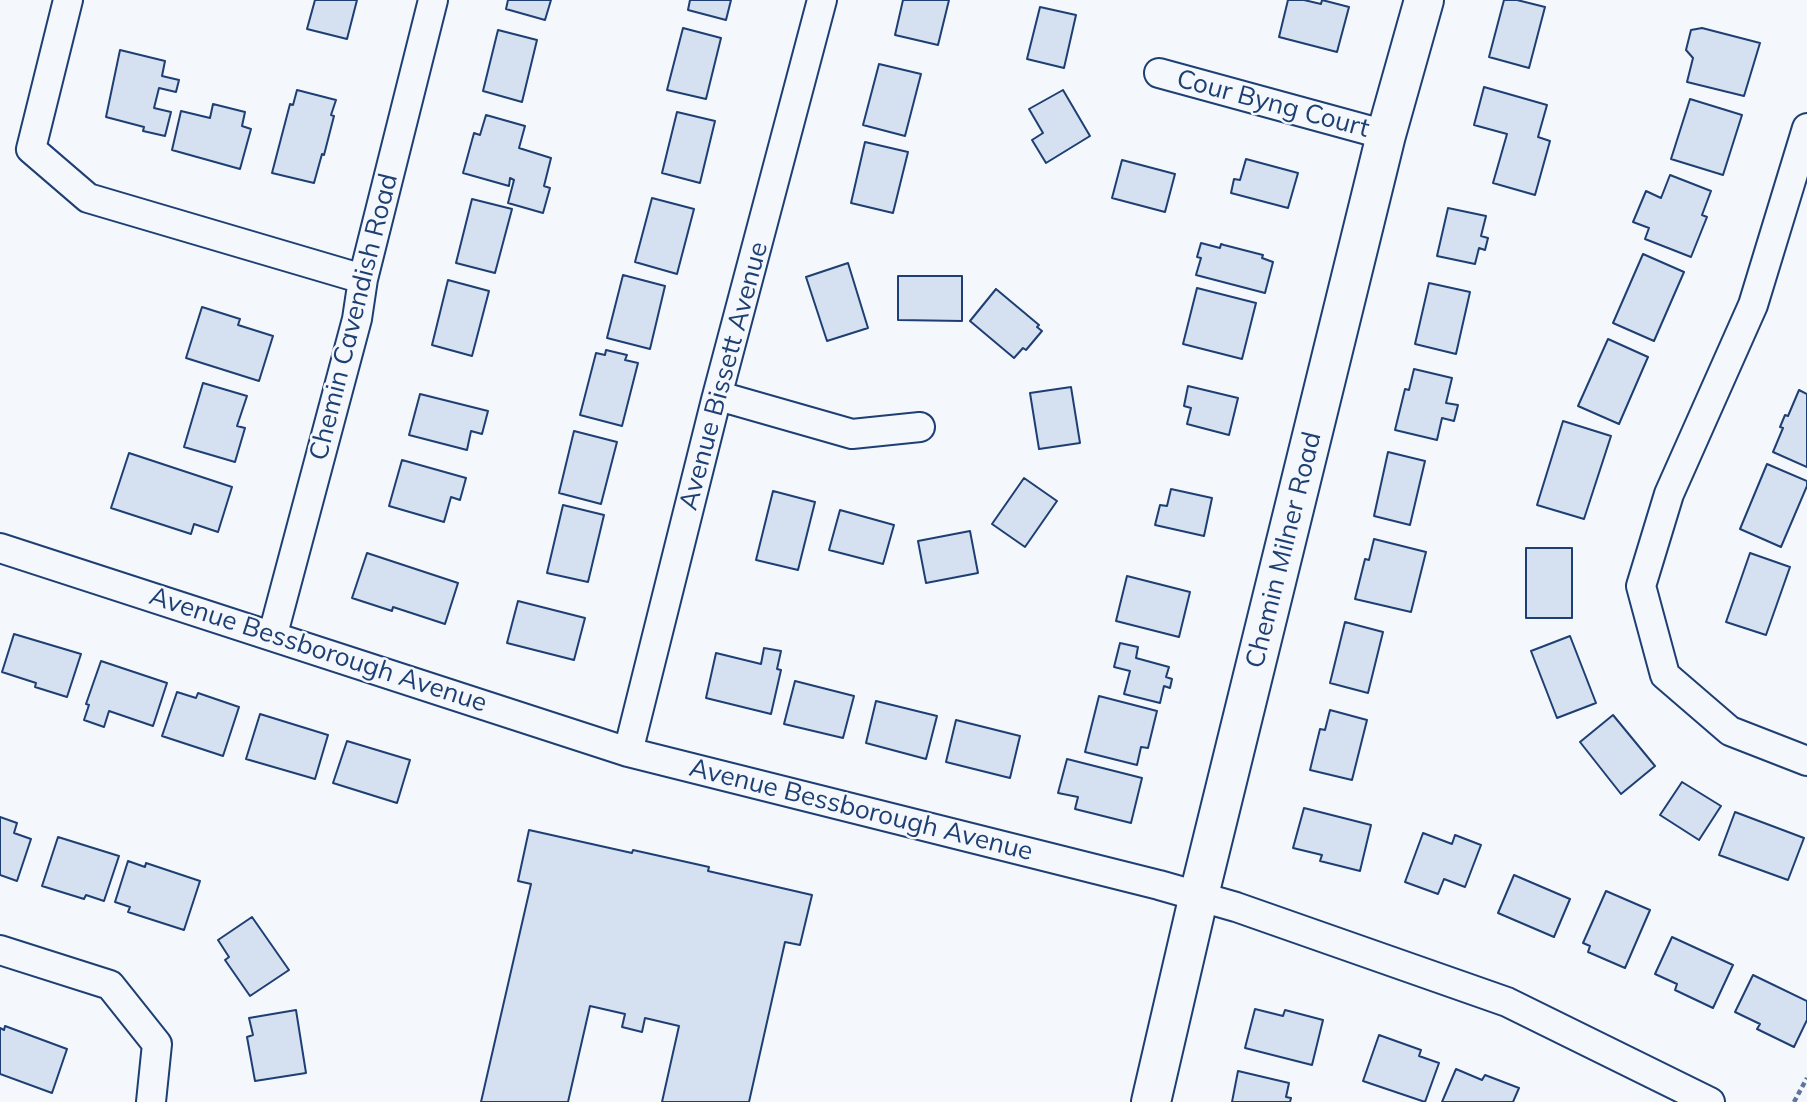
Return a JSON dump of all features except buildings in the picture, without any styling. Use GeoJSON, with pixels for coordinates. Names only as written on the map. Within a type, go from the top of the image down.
{"type":"FeatureCollection","features":[{"type":"Feature","properties":{"kind":"street"},"geometry":{"type":"LineString","coordinates":[[68,0],[31,149],[88,198],[363,279]]}},
{"type":"Feature","properties":{"kind":"street","name":"Chemin Cavendish Road"},"geometry":{"type":"LineString","coordinates":[[273,634],[357,318],[363,279],[433,0]]}},
{"type":"Feature","properties":{"kind":"street","name":"Avenue Bissett Avenue"},"geometry":{"type":"LineString","coordinates":[[628,752],[822,0]]}},
{"type":"Feature","properties":{"kind":"street","name":"Chemin Milner Road"},"geometry":{"type":"LineString","coordinates":[[1151,1102],[1199,895],[1386,135],[1424,0]]}},
{"type":"Feature","properties":{"kind":"street","name":"Cour Byng Court"},"geometry":{"type":"LineString","coordinates":[[1159,73],[1386,135]]}},
{"type":"Feature","properties":{"kind":"street"},"geometry":{"type":"LineString","coordinates":[[1807,128],[1754,305],[1669,494],[1641,586],[1665,675],[1730,732],[1807,761]]}},
{"type":"Feature","properties":{"kind":"street"},"geometry":{"type":"LineString","coordinates":[[719,396],[852,434],[920,427]]}},
{"type":"Feature","properties":{"kind":"street","name":"Avenue Bessborough Avenue"},"geometry":{"type":"LineString","coordinates":[[0,548],[273,634],[628,752],[1199,895],[1507,1002],[1710,1102]]}},
{"type":"Feature","properties":{"kind":"street"},"geometry":{"type":"LineString","coordinates":[[0,950],[110,985],[157,1044],[151,1102]]}},
{"type":"Feature","properties":{"kind":"path"},"geometry":{"type":"LineString","coordinates":[[1794,1102],[1807,1078]]}}]}
